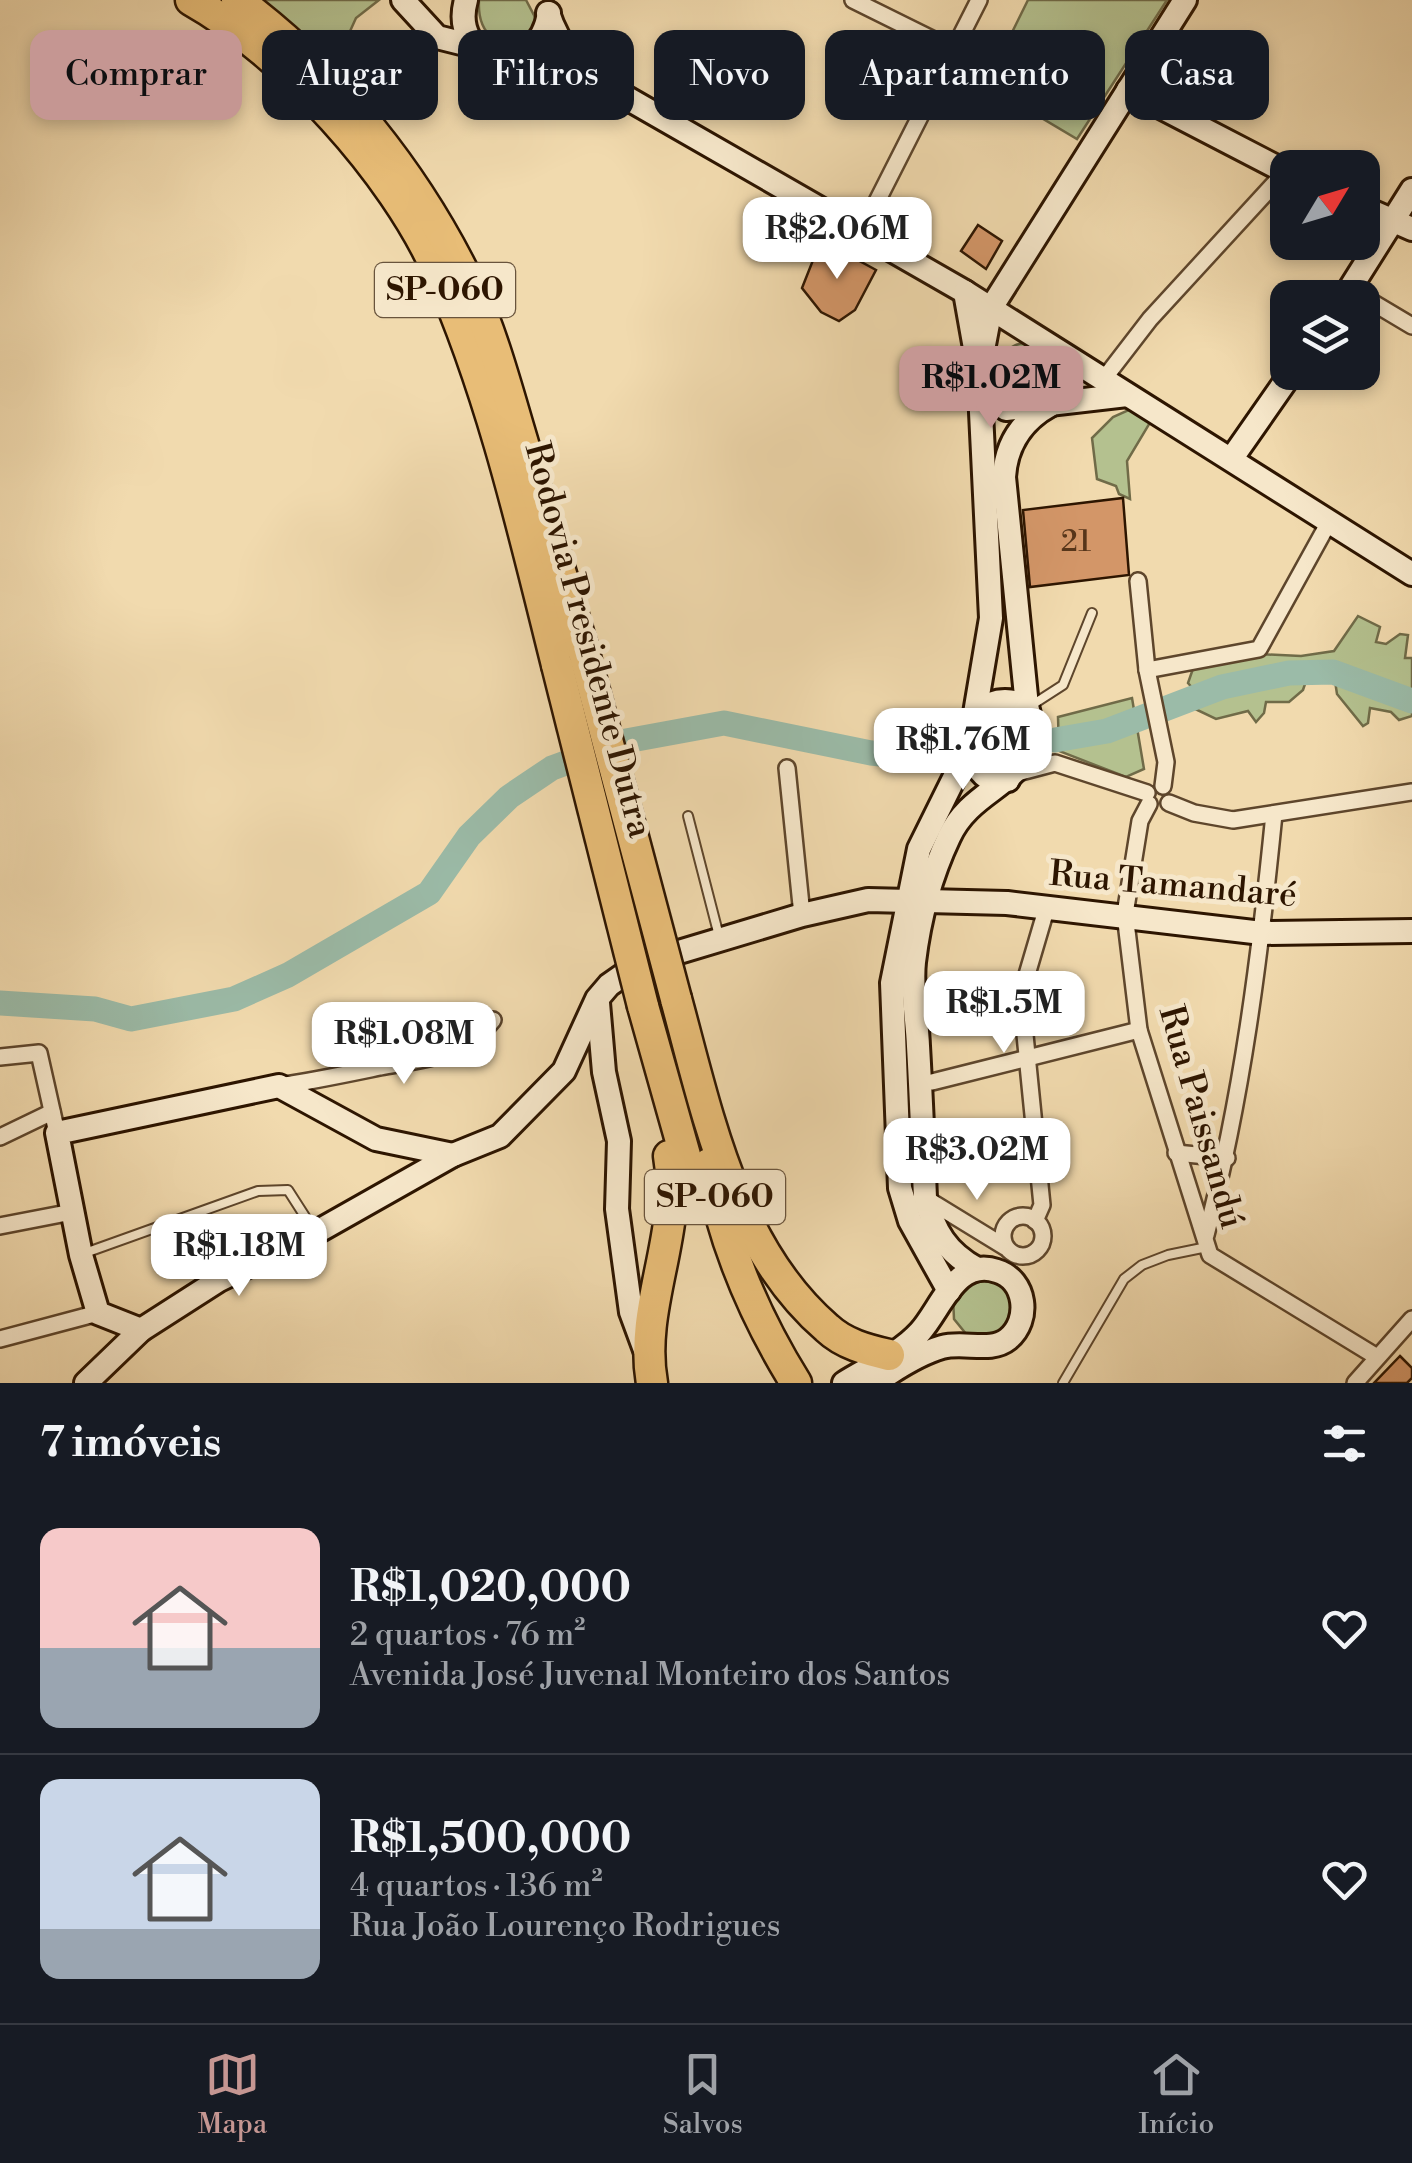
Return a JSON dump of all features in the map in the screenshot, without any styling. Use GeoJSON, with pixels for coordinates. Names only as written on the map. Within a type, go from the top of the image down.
{"type":"FeatureCollection","features":[{"type":"Feature","properties":{"kind":"highway","name":"Rodovia Presidente Dutra"},"geometry":{"type":"LineString","coordinates":[[191,0],[224,19],[308,90],[376,168],[437,269],[478,376],[571,659],[676,999],[716,1205],[783,1381]]}},
{"type":"Feature","properties":{"kind":"highway","name":"Rodovia Presidente Dutra"},"geometry":{"type":"LineString","coordinates":[[237,0],[271,25],[315,67],[372,130],[410,183],[471,288],[508,392],[571,659],[643,1006],[699,1205],[783,1381]]}},
{"type":"Feature","properties":{"kind":"highway"},"geometry":{"type":"LineString","coordinates":[[676,999],[710,1123],[735,1193],[756,1236],[786,1282],[827,1329],[889,1372]]}},
{"type":"Feature","properties":{"kind":"highway"},"geometry":{"type":"LineString","coordinates":[[643,1006],[675,1188],[649,1368]]}},
{"type":"Feature","properties":{"kind":"main road"},"geometry":{"type":"LineString","coordinates":[[403,0],[438,37],[458,42]]}},
{"type":"Feature","properties":{"kind":"main road"},"geometry":{"type":"LineString","coordinates":[[1166,30],[1185,0]]}},
{"type":"Feature","properties":{"kind":"main road"},"geometry":{"type":"LineString","coordinates":[[459,5],[467,30]]}},
{"type":"Feature","properties":{"kind":"main road"},"geometry":{"type":"LineString","coordinates":[[1125,95],[991,308],[979,370],[990,395],[1006,409],[1127,395]]}},
{"type":"Feature","properties":{"kind":"main road"},"geometry":{"type":"LineString","coordinates":[[634,102],[965,292],[1412,574]]}},
{"type":"Feature","properties":{"kind":"main road"},"geometry":{"type":"LineString","coordinates":[[1185,120],[1270,165]]}},
{"type":"Feature","properties":{"kind":"main road"},"geometry":{"type":"LineString","coordinates":[[1358,280],[1402,225],[1412,190]]}},
{"type":"Feature","properties":{"kind":"main road"},"geometry":{"type":"LineString","coordinates":[[844,1383],[889,1372],[940,1348],[965,1342],[986,1347],[1006,1341],[1020,1324],[1024,1303],[1015,1284],[998,1271],[977,1269],[952,1255],[933,1228],[925,1198],[914,966],[920,849],[969,748],[991,618],[979,370],[965,292]]}},
{"type":"Feature","properties":{"kind":"main road"},"geometry":{"type":"LineString","coordinates":[[965,1342],[952,1329],[945,1312],[948,1292],[910,1221],[900,1188],[892,983],[918,901],[961,814],[1012,776],[1032,748],[1033,728],[1004,477],[1008,451],[1024,424],[1050,405],[1060,373],[1058,358],[1040,341],[1019,331],[1005,332],[995,340],[979,370]]}},
{"type":"Feature","properties":{"kind":"main road"},"geometry":{"type":"LineString","coordinates":[[1232,458],[1279,390]]}},
{"type":"Feature","properties":{"kind":"main road"},"geometry":{"type":"LineString","coordinates":[[974,719],[993,701],[1008,698],[1028,706]]}},
{"type":"Feature","properties":{"kind":"main road"},"geometry":{"type":"LineString","coordinates":[[969,748],[978,771],[989,779],[1012,776]]}},
{"type":"Feature","properties":{"kind":"main road","name":"Rua Tamandaré"},"geometry":{"type":"LineString","coordinates":[[86,1383],[142,1330],[220,1280],[315,1233],[453,1155],[500,1136],[564,1071],[608,985],[639,964],[802,915],[868,900],[1007,903],[1262,933],[1412,931]]}},
{"type":"Feature","properties":{"kind":"main road"},"geometry":{"type":"LineString","coordinates":[[597,1000],[619,1141],[616,1208],[631,1312],[649,1368]]}},
{"type":"Feature","properties":{"kind":"main road"},"geometry":{"type":"LineString","coordinates":[[564,1071],[608,1087]]}},
{"type":"Feature","properties":{"kind":"main road"},"geometry":{"type":"LineString","coordinates":[[142,1330],[98,1313],[81,1255],[55,1123],[279,1086],[376,1139],[453,1155]]}},
{"type":"Feature","properties":{"kind":"main road"},"geometry":{"type":"LineString","coordinates":[[889,1372],[954,1282],[977,1269]]}},
{"type":"Feature","properties":{"kind":"street"},"geometry":{"type":"LineString","coordinates":[[853,0],[914,30]]}},
{"type":"Feature","properties":{"kind":"street"},"geometry":{"type":"LineString","coordinates":[[964,30],[979,0]]}},
{"type":"Feature","properties":{"kind":"street"},"geometry":{"type":"LineString","coordinates":[[861,233],[918,120]]}},
{"type":"Feature","properties":{"kind":"street"},"geometry":{"type":"LineString","coordinates":[[1103,380],[1150,319],[1270,190]]}},
{"type":"Feature","properties":{"kind":"street"},"geometry":{"type":"LineString","coordinates":[[1380,310],[1412,326]]}},
{"type":"Feature","properties":{"kind":"street"},"geometry":{"type":"LineString","coordinates":[[1147,670],[1259,649],[1329,522]]}},
{"type":"Feature","properties":{"kind":"street","name":"Rua Paissandú"},"geometry":{"type":"LineString","coordinates":[[1138,582],[1147,670],[1162,727],[1166,762],[1157,797],[1140,822],[1125,914],[1139,1030],[1196,1221],[1210,1255],[1377,1356]]}},
{"type":"Feature","properties":{"kind":"street"},"geometry":{"type":"LineString","coordinates":[[1012,776],[1055,763],[1194,813],[1234,820],[1412,792]]}},
{"type":"Feature","properties":{"kind":"street"},"geometry":{"type":"LineString","coordinates":[[787,768],[802,915]]}},
{"type":"Feature","properties":{"kind":"street"},"geometry":{"type":"LineString","coordinates":[[1207,1241],[1226,1158],[1262,933],[1274,814]]}},
{"type":"Feature","properties":{"kind":"street"},"geometry":{"type":"LineString","coordinates":[[1035,1220],[1042,1205],[1021,995],[1046,910]]}},
{"type":"Feature","properties":{"kind":"street"},"geometry":{"type":"LineString","coordinates":[[279,1086],[424,1062],[455,1052],[481,1036],[493,1020]]}},
{"type":"Feature","properties":{"kind":"street"},"geometry":{"type":"LineString","coordinates":[[932,1082],[1139,1030]]}},
{"type":"Feature","properties":{"kind":"street"},"geometry":{"type":"LineString","coordinates":[[0,1058],[39,1053],[55,1123],[0,1137]]}},
{"type":"Feature","properties":{"kind":"street"},"geometry":{"type":"LineString","coordinates":[[1176,1154],[1226,1158]]}},
{"type":"Feature","properties":{"kind":"street"},"geometry":{"type":"LineString","coordinates":[[925,1198],[1020,1256],[1036,1252],[1043,1236],[1035,1220]]}},
{"type":"Feature","properties":{"kind":"street"},"geometry":{"type":"LineString","coordinates":[[0,1226],[72,1212]]}},
{"type":"Feature","properties":{"kind":"street"},"geometry":{"type":"LineString","coordinates":[[1006,1246],[1006,1226],[1014,1218],[1035,1220]]}},
{"type":"Feature","properties":{"kind":"street"},"geometry":{"type":"LineString","coordinates":[[0,1338],[98,1313]]}},
{"type":"Feature","properties":{"kind":"street"},"geometry":{"type":"LineString","coordinates":[[1355,1383],[1412,1319]]}},
{"type":"Feature","properties":{"kind":"lane"},"geometry":{"type":"LineString","coordinates":[[1028,706],[1063,685],[1092,613]]}},
{"type":"Feature","properties":{"kind":"lane"},"geometry":{"type":"LineString","coordinates":[[688,816],[720,940]]}},
{"type":"Feature","properties":{"kind":"lane"},"geometry":{"type":"LineString","coordinates":[[81,1255],[258,1190],[288,1190],[315,1233]]}},
{"type":"Feature","properties":{"kind":"lane"},"geometry":{"type":"LineString","coordinates":[[1064,1383],[1124,1279],[1142,1265],[1207,1241]]}},
{"type":"Feature","properties":{"kind":"green space"},"geometry":{"type":"Polygon","coordinates":[[[255,0],[379,0],[356,18],[351,30],[286,28],[255,0]]]}},
{"type":"Feature","properties":{"kind":"green space"},"geometry":{"type":"Polygon","coordinates":[[[479,0],[526,0],[537,21],[534,30],[486,30],[479,0]]]}},
{"type":"Feature","properties":{"kind":"green space"},"geometry":{"type":"Polygon","coordinates":[[[1028,0],[1167,0],[1148,30],[1125,30],[1125,65],[1105,96],[1105,30],[1013,30],[1028,0]]]}},
{"type":"Feature","properties":{"kind":"green space"},"geometry":{"type":"Polygon","coordinates":[[[1045,120],[1089,120],[1077,139],[1045,120]]]}},
{"type":"Feature","properties":{"kind":"green space"},"geometry":{"type":"Polygon","coordinates":[[[1026,343],[1044,351],[1052,369],[1044,387],[1026,395],[1008,387],[1000,369],[1008,351],[1026,343]]]}},
{"type":"Feature","properties":{"kind":"green space"},"geometry":{"type":"Polygon","coordinates":[[[1133,408],[1154,416],[1127,461],[1130,499],[1119,494],[1116,486],[1097,479],[1092,438],[1113,417],[1133,408]]]}},
{"type":"Feature","properties":{"kind":"green space"},"geometry":{"type":"Polygon","coordinates":[[[1358,616],[1380,627],[1376,642],[1386,644],[1400,634],[1408,635],[1405,658],[1412,658],[1412,716],[1399,720],[1391,712],[1370,708],[1368,723],[1363,726],[1337,694],[1335,681],[1306,681],[1303,690],[1289,702],[1266,702],[1264,713],[1256,722],[1248,711],[1216,719],[1191,707],[1195,691],[1188,683],[1195,663],[1258,654],[1301,656],[1334,651],[1358,616]]]}},
{"type":"Feature","properties":{"kind":"green space"},"geometry":{"type":"Polygon","coordinates":[[[1132,698],[1144,769],[1126,777],[1059,751],[1058,717],[1132,698]]]}},
{"type":"Feature","properties":{"kind":"green space"},"geometry":{"type":"Polygon","coordinates":[[[998,709],[1016,712],[1021,727],[1018,747],[1005,767],[993,767],[984,761],[983,754],[986,726],[998,709]]]}},
{"type":"Feature","properties":{"kind":"green space"},"geometry":{"type":"Polygon","coordinates":[[[976,1276],[1006,1283],[1017,1313],[998,1337],[967,1335],[954,1319],[953,1297],[976,1276]]]}},
{"type":"Feature","properties":{"kind":"building"},"geometry":{"type":"Polygon","coordinates":[[[978,225],[1002,241],[986,269],[961,251],[978,225]]]}},
{"type":"Feature","properties":{"kind":"building"},"geometry":{"type":"Polygon","coordinates":[[[821,240],[876,270],[855,310],[839,321],[821,312],[802,288],[821,240]]]}},
{"type":"Feature","properties":{"kind":"building"},"geometry":{"type":"Polygon","coordinates":[[[1123,498],[1129,575],[1030,587],[1023,510],[1123,498]]]}},
{"type":"Feature","properties":{"kind":"building"},"geometry":{"type":"Polygon","coordinates":[[[1400,1356],[1412,1368],[1412,1378],[1407,1383],[1374,1383],[1400,1356]]]}},
{"type":"Feature","properties":{"kind":"waterway"},"geometry":{"type":"LineString","coordinates":[[1055,740],[1107,731],[1222,687],[1289,673],[1333,672],[1412,701]]}},
{"type":"Feature","properties":{"kind":"waterway"},"geometry":{"type":"LineString","coordinates":[[0,1003],[95,1009],[131,1019],[234,999],[288,975],[429,893],[469,836],[509,797],[552,768],[626,741],[724,723],[871,753],[935,760]]}}]}
